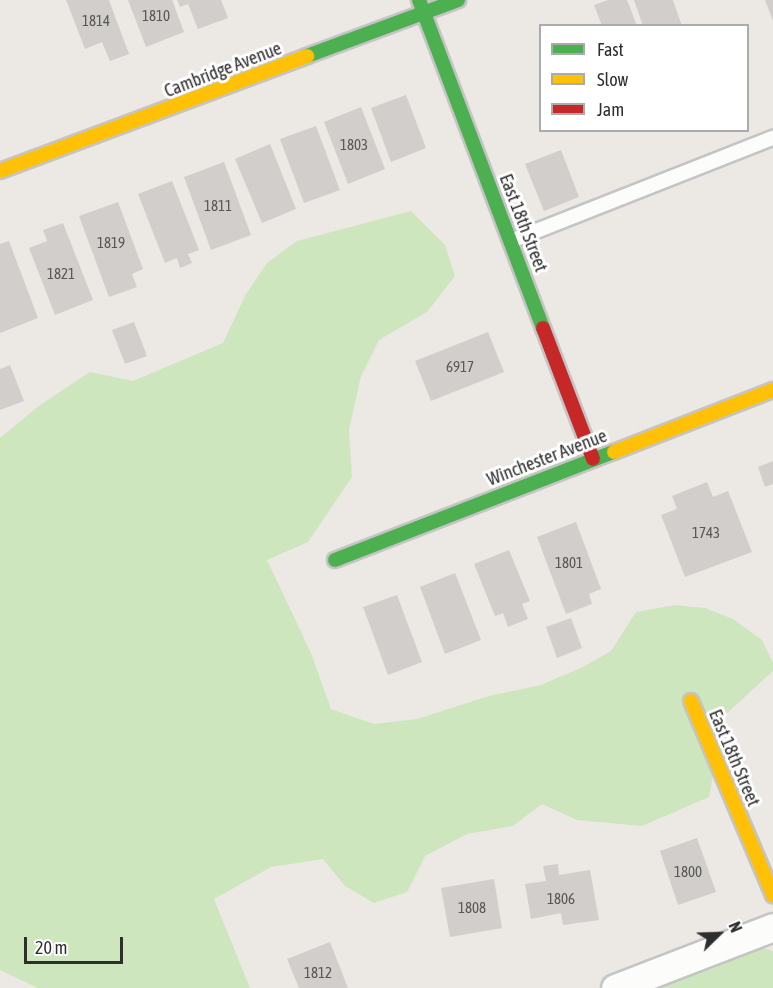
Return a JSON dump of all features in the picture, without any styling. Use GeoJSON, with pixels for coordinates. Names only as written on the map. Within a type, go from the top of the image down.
{"type":"FeatureCollection","features":[{"type":"Feature","properties":{"kind":"street","name":"Cambridge Avenue"},"geometry":{"type":"LineString","coordinates":[[0,171],[422,6],[458,0]]}},
{"type":"Feature","properties":{"kind":"street","name":"East 18th Street"},"geometry":{"type":"LineString","coordinates":[[422,6],[593,459]]}},
{"type":"Feature","properties":{"kind":"street","name":"Winchester Avenue"},"geometry":{"type":"LineString","coordinates":[[334,560],[773,390]]}},
{"type":"Feature","properties":{"kind":"street","name":"East 18th Street"},"geometry":{"type":"LineString","coordinates":[[691,701],[773,895]]}},
{"type":"Feature","properties":{"kind":"street"},"geometry":{"type":"LineString","coordinates":[[615,988],[773,927]]}},
{"type":"Feature","properties":{"kind":"lane"},"geometry":{"type":"LineString","coordinates":[[511,241],[773,138]]}},
{"type":"Feature","properties":{"kind":"green space"},"geometry":{"type":"Polygon","coordinates":[[[411,211],[445,245],[455,276],[427,312],[379,340],[361,376],[349,430],[352,477],[308,542],[267,560],[311,653],[331,709],[374,724],[417,719],[489,696],[541,685],[583,667],[611,651],[636,612],[675,605],[705,608],[733,619],[762,640],[773,663],[773,671],[724,716],[709,797],[642,826],[577,820],[542,804],[513,826],[467,834],[425,856],[407,892],[374,903],[345,886],[323,859],[271,867],[214,899],[250,988],[38,988],[0,970],[0,438],[40,405],[90,372],[133,381],[223,343],[246,294],[267,263],[297,241],[411,211]]]}},
{"type":"Feature","properties":{"kind":"green space"},"geometry":{"type":"Polygon","coordinates":[[[760,947],[773,951],[773,988],[655,988],[760,947]]]}},
{"type":"Feature","properties":{"kind":"building"},"geometry":{"type":"Polygon","coordinates":[[[66,0],[109,0],[129,54],[110,61],[102,42],[85,49],[66,0]]]}},
{"type":"Feature","properties":{"kind":"building"},"geometry":{"type":"Polygon","coordinates":[[[128,0],[172,0],[184,32],[146,47],[128,0]]]}},
{"type":"Feature","properties":{"kind":"building"},"geometry":{"type":"Polygon","coordinates":[[[177,0],[221,0],[228,18],[198,29],[188,4],[180,7],[177,0]]]}},
{"type":"Feature","properties":{"kind":"building"},"geometry":{"type":"Polygon","coordinates":[[[608,0],[627,0],[636,24],[601,24],[594,5],[608,0]]]}},
{"type":"Feature","properties":{"kind":"building"},"geometry":{"type":"Polygon","coordinates":[[[634,0],[673,0],[681,24],[642,24],[634,0]]]}},
{"type":"Feature","properties":{"kind":"building"},"geometry":{"type":"Polygon","coordinates":[[[765,0],[773,0],[773,21],[765,0]]]}},
{"type":"Feature","properties":{"kind":"building"},"geometry":{"type":"Polygon","coordinates":[[[406,95],[426,148],[391,162],[371,108],[406,95]]]}},
{"type":"Feature","properties":{"kind":"building"},"geometry":{"type":"Polygon","coordinates":[[[361,107],[385,169],[348,184],[324,122],[361,107]]]}},
{"type":"Feature","properties":{"kind":"building"},"geometry":{"type":"Polygon","coordinates":[[[316,126],[340,190],[304,203],[280,139],[316,126]]]}},
{"type":"Feature","properties":{"kind":"building"},"geometry":{"type":"Polygon","coordinates":[[[270,144],[296,209],[262,223],[235,159],[270,144]]]}},
{"type":"Feature","properties":{"kind":"building"},"geometry":{"type":"Polygon","coordinates":[[[561,150],[579,197],[544,211],[525,164],[561,150]]]}},
{"type":"Feature","properties":{"kind":"building"},"geometry":{"type":"Polygon","coordinates":[[[224,162],[251,235],[211,250],[184,177],[224,162]]]}},
{"type":"Feature","properties":{"kind":"building"},"geometry":{"type":"Polygon","coordinates":[[[172,181],[199,250],[188,254],[192,263],[180,268],[177,258],[165,263],[138,194],[172,181]]]}},
{"type":"Feature","properties":{"kind":"building"},"geometry":{"type":"Polygon","coordinates":[[[118,202],[143,269],[132,274],[137,287],[109,297],[79,216],[118,202]]]}},
{"type":"Feature","properties":{"kind":"building"},"geometry":{"type":"Polygon","coordinates":[[[63,223],[93,300],[55,315],[29,248],[47,241],[43,230],[63,223]]]}},
{"type":"Feature","properties":{"kind":"building"},"geometry":{"type":"Polygon","coordinates":[[[9,241],[38,318],[0,333],[0,244],[9,241]]]}},
{"type":"Feature","properties":{"kind":"building"},"geometry":{"type":"Polygon","coordinates":[[[134,322],[147,356],[125,364],[112,330],[134,322]]]}},
{"type":"Feature","properties":{"kind":"building"},"geometry":{"type":"Polygon","coordinates":[[[488,332],[504,372],[431,401],[415,361],[488,332]]]}},
{"type":"Feature","properties":{"kind":"building"},"geometry":{"type":"Polygon","coordinates":[[[10,365],[24,401],[0,410],[0,369],[10,365]]]}},
{"type":"Feature","properties":{"kind":"building"},"geometry":{"type":"Polygon","coordinates":[[[773,461],[773,484],[765,487],[758,467],[773,461]]]}},
{"type":"Feature","properties":{"kind":"building"},"geometry":{"type":"Polygon","coordinates":[[[707,482],[713,497],[728,491],[752,552],[685,577],[661,515],[677,509],[672,496],[707,482]]]}},
{"type":"Feature","properties":{"kind":"building"},"geometry":{"type":"Polygon","coordinates":[[[576,522],[601,589],[589,594],[592,604],[566,614],[537,537],[576,522]]]}},
{"type":"Feature","properties":{"kind":"building"},"geometry":{"type":"Polygon","coordinates":[[[509,550],[530,601],[522,604],[528,619],[508,627],[503,613],[495,616],[474,564],[509,550]]]}},
{"type":"Feature","properties":{"kind":"building"},"geometry":{"type":"Polygon","coordinates":[[[455,573],[481,640],[445,654],[420,587],[455,573]]]}},
{"type":"Feature","properties":{"kind":"building"},"geometry":{"type":"Polygon","coordinates":[[[397,595],[422,662],[388,675],[363,607],[397,595]]]}},
{"type":"Feature","properties":{"kind":"building"},"geometry":{"type":"Polygon","coordinates":[[[571,618],[582,648],[557,658],[546,627],[571,618]]]}},
{"type":"Feature","properties":{"kind":"building"},"geometry":{"type":"Polygon","coordinates":[[[697,838],[716,892],[678,905],[660,851],[697,838]]]}},
{"type":"Feature","properties":{"kind":"building"},"geometry":{"type":"Polygon","coordinates":[[[558,864],[559,875],[590,870],[599,920],[563,925],[561,913],[531,919],[525,884],[546,881],[543,866],[558,864]]]}},
{"type":"Feature","properties":{"kind":"building"},"geometry":{"type":"Polygon","coordinates":[[[494,879],[502,928],[450,937],[441,888],[494,879]]]}},
{"type":"Feature","properties":{"kind":"building"},"geometry":{"type":"Polygon","coordinates":[[[330,942],[348,988],[299,988],[287,959],[330,942]]]}},
{"type":"Feature","properties":{"kind":"traffic: fast"},"geometry":{"type":"LineString","coordinates":[[419,0],[543,328]]}},
{"type":"Feature","properties":{"kind":"traffic: fast"},"geometry":{"type":"LineString","coordinates":[[307,56],[458,0]]}},
{"type":"Feature","properties":{"kind":"traffic: fast"},"geometry":{"type":"LineString","coordinates":[[335,560],[614,452]]}},
{"type":"Feature","properties":{"kind":"traffic: slow"},"geometry":{"type":"LineString","coordinates":[[0,171],[307,56]]}},
{"type":"Feature","properties":{"kind":"traffic: slow"},"geometry":{"type":"LineString","coordinates":[[614,452],[773,390]]}},
{"type":"Feature","properties":{"kind":"traffic: slow"},"geometry":{"type":"LineString","coordinates":[[691,701],[773,895]]}},
{"type":"Feature","properties":{"kind":"traffic: jam"},"geometry":{"type":"LineString","coordinates":[[543,328],[593,459]]}}]}
